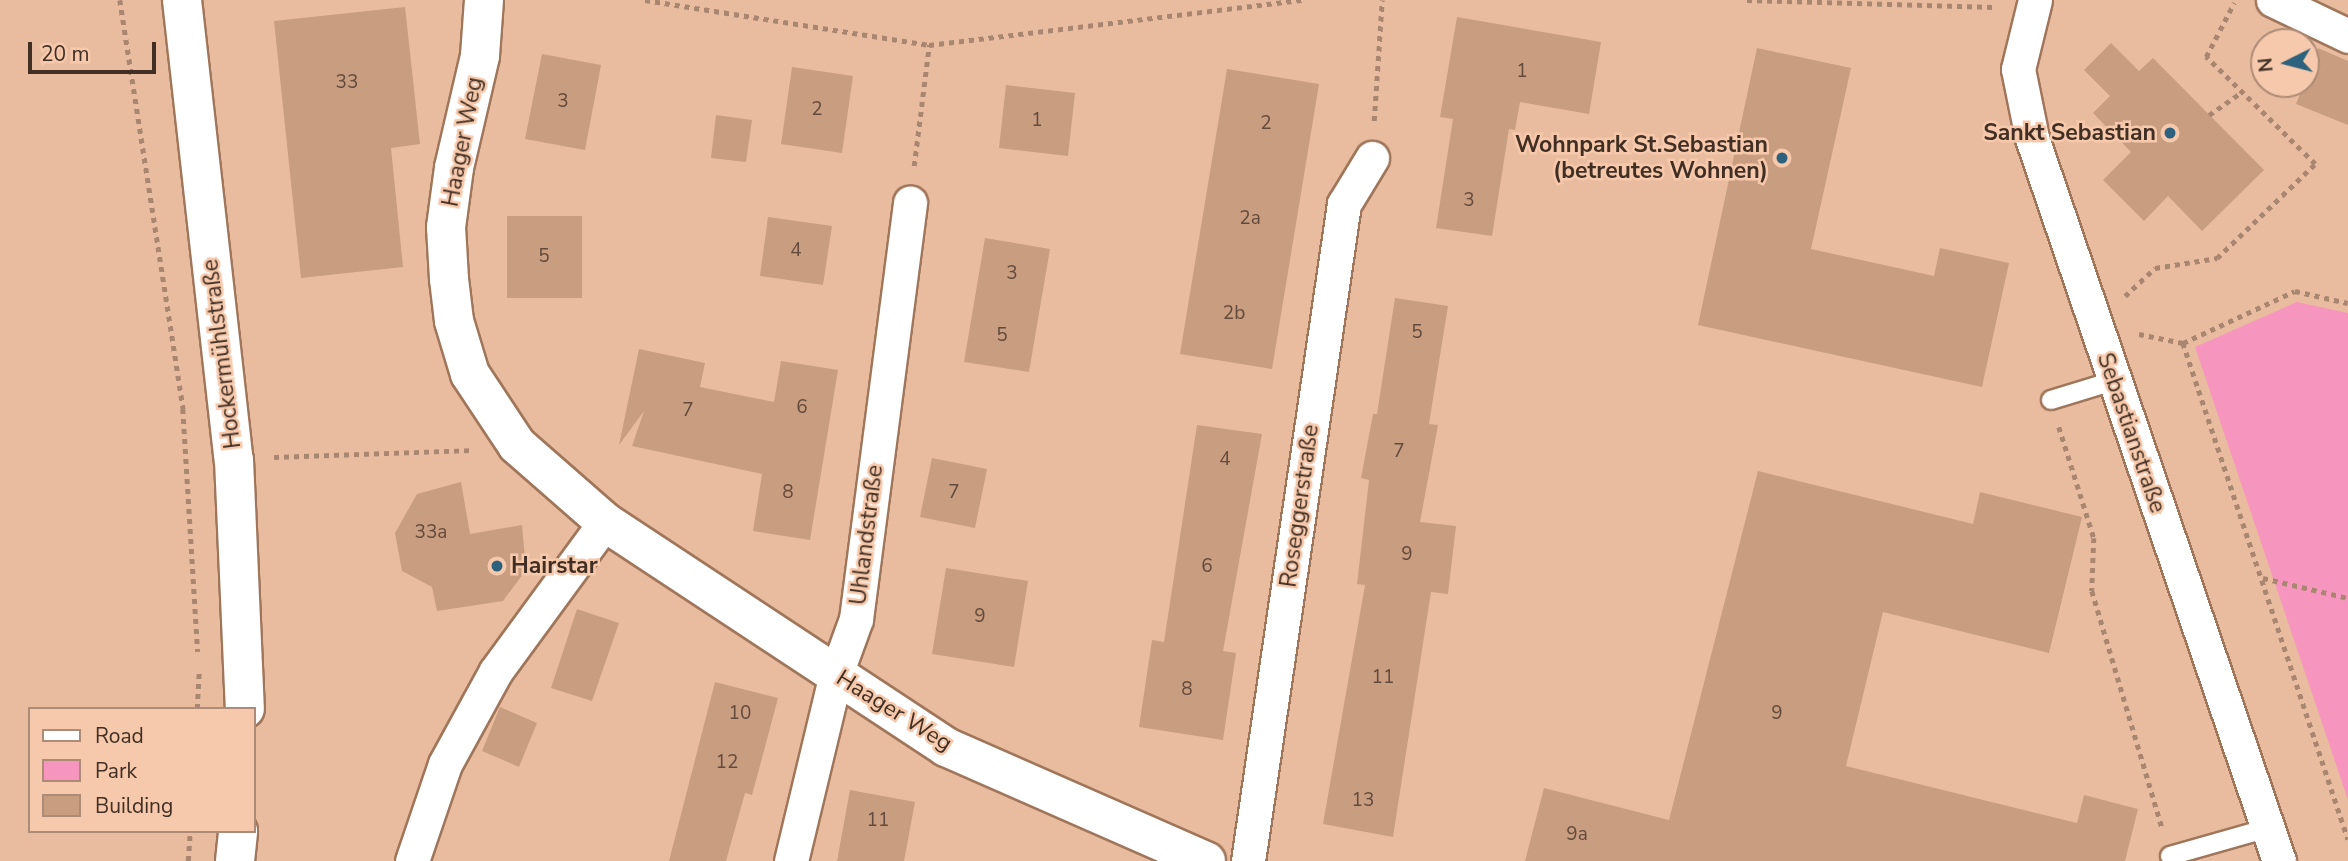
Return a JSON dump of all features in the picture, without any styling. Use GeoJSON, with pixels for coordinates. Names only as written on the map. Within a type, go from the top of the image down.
{"type":"FeatureCollection","features":[{"type":"Feature","properties":{"kind":"street","name":"Haager Weg"},"geometry":{"type":"LineString","coordinates":[[484,0],[480,57],[454,168],[446,227],[454,321],[470,374],[517,445],[605,522],[946,747],[1206,861]]}},
{"type":"Feature","properties":{"kind":"street"},"geometry":{"type":"LineString","coordinates":[[2273,0],[2338,20]]}},
{"type":"Feature","properties":{"kind":"street","name":"Sebastianstraße"},"geometry":{"type":"LineString","coordinates":[[2033,4],[2018,69],[2032,138],[2093,325],[2279,861]]}},
{"type":"Feature","properties":{"kind":"street","name":"Hockermühlstraße"},"geometry":{"type":"LineString","coordinates":[[187,5],[234,460],[244,707]]}},
{"type":"Feature","properties":{"kind":"street","name":"Roseggerstraße"},"geometry":{"type":"LineString","coordinates":[[1248,861],[1344,204],[1372,158]]}},
{"type":"Feature","properties":{"kind":"street","name":"Uhlandstraße"},"geometry":{"type":"LineString","coordinates":[[792,861],[835,674],[856,619],[911,202]]}},
{"type":"Feature","properties":{"kind":"street"},"geometry":{"type":"LineString","coordinates":[[412,861],[445,764],[496,671],[605,522]]}},
{"type":"Feature","properties":{"kind":"street"},"geometry":{"type":"LineString","coordinates":[[235,861],[238,833]]}},
{"type":"Feature","properties":{"kind":"lane"},"geometry":{"type":"LineString","coordinates":[[2051,400],[2113,380]]}},
{"type":"Feature","properties":{"kind":"lane"},"geometry":{"type":"LineString","coordinates":[[2171,856],[2268,828]]}},
{"type":"Feature","properties":{"kind":"path"},"geometry":{"type":"LineString","coordinates":[[120,0],[183,409],[199,671],[197,707]]}},
{"type":"Feature","properties":{"kind":"path"},"geometry":{"type":"LineString","coordinates":[[645,0],[929,46],[1303,0]]}},
{"type":"Feature","properties":{"kind":"path"},"geometry":{"type":"LineString","coordinates":[[1372,158],[1382,0]]}},
{"type":"Feature","properties":{"kind":"path"},"geometry":{"type":"LineString","coordinates":[[1746,0],[2033,4]]}},
{"type":"Feature","properties":{"kind":"path"},"geometry":{"type":"LineString","coordinates":[[2093,325],[2155,268],[2217,258],[2315,164],[2206,57],[2235,0]]}},
{"type":"Feature","properties":{"kind":"path"},"geometry":{"type":"LineString","coordinates":[[911,202],[929,46]]}},
{"type":"Feature","properties":{"kind":"path"},"geometry":{"type":"LineString","coordinates":[[2209,115],[2242,92]]}},
{"type":"Feature","properties":{"kind":"path"},"geometry":{"type":"LineString","coordinates":[[2093,325],[2183,344],[2295,291],[2348,303]]}},
{"type":"Feature","properties":{"kind":"path"},"geometry":{"type":"LineString","coordinates":[[2183,344],[2348,839]]}},
{"type":"Feature","properties":{"kind":"path"},"geometry":{"type":"LineString","coordinates":[[234,460],[480,450]]}},
{"type":"Feature","properties":{"kind":"path"},"geometry":{"type":"LineString","coordinates":[[2069,458],[2094,538],[2092,591],[2171,856]]}},
{"type":"Feature","properties":{"kind":"path"},"geometry":{"type":"LineString","coordinates":[[2262,578],[2348,598]]}},
{"type":"Feature","properties":{"kind":"path"},"geometry":{"type":"LineString","coordinates":[[188,861],[190,833]]}},
{"type":"Feature","properties":{"kind":"green space"},"geometry":{"type":"Polygon","coordinates":[[[2297,302],[2348,313],[2348,800],[2195,347],[2297,302]]]}},
{"type":"Feature","properties":{"kind":"building"},"geometry":{"type":"Polygon","coordinates":[[[405,7],[420,144],[391,148],[403,267],[301,278],[274,21],[405,7]]]}},
{"type":"Feature","properties":{"kind":"building"},"geometry":{"type":"Polygon","coordinates":[[[1457,17],[1601,42],[1589,114],[1520,102],[1515,130],[1509,129],[1492,236],[1436,228],[1453,119],[1440,117],[1457,17]]]}},
{"type":"Feature","properties":{"kind":"building","name":"Sankt Sebastian"},"geometry":{"type":"Polygon","coordinates":[[[2111,43],[2139,71],[2153,58],[2264,170],[2202,231],[2168,196],[2144,221],[2103,180],[2131,152],[2093,113],[2110,96],[2084,70],[2111,43]]]}},
{"type":"Feature","properties":{"kind":"building","name":"Wohnpark St.Sebastian (betreutes Wohnen)"},"geometry":{"type":"Polygon","coordinates":[[[1757,48],[1851,68],[1811,249],[1934,276],[1940,248],[2009,263],[1982,387],[1698,325],[1757,48]]]}},
{"type":"Feature","properties":{"kind":"building"},"geometry":{"type":"Polygon","coordinates":[[[2320,49],[2348,61],[2348,125],[2296,104],[2298,98],[2320,98],[2320,49]]]}},
{"type":"Feature","properties":{"kind":"building"},"geometry":{"type":"Polygon","coordinates":[[[542,54],[601,65],[585,150],[525,139],[542,54]]]}},
{"type":"Feature","properties":{"kind":"building"},"geometry":{"type":"Polygon","coordinates":[[[792,67],[853,76],[842,153],[781,144],[792,67]]]}},
{"type":"Feature","properties":{"kind":"building"},"geometry":{"type":"Polygon","coordinates":[[[1227,69],[1319,84],[1272,369],[1180,354],[1227,69]]]}},
{"type":"Feature","properties":{"kind":"building"},"geometry":{"type":"Polygon","coordinates":[[[1006,85],[1075,93],[1068,156],[999,148],[1006,85]]]}},
{"type":"Feature","properties":{"kind":"building"},"geometry":{"type":"Polygon","coordinates":[[[716,115],[752,120],[746,162],[711,158],[716,115]]]}},
{"type":"Feature","properties":{"kind":"building"},"geometry":{"type":"Polygon","coordinates":[[[507,216],[582,216],[582,298],[507,298],[507,216]]]}},
{"type":"Feature","properties":{"kind":"building"},"geometry":{"type":"Polygon","coordinates":[[[768,217],[832,226],[823,285],[760,276],[768,217]]]}},
{"type":"Feature","properties":{"kind":"building"},"geometry":{"type":"Polygon","coordinates":[[[985,238],[1050,249],[1029,372],[964,362],[985,238]]]}},
{"type":"Feature","properties":{"kind":"building"},"geometry":{"type":"Polygon","coordinates":[[[1395,298],[1448,306],[1429,424],[1438,425],[1420,522],[1456,526],[1448,594],[1431,592],[1393,837],[1323,824],[1365,585],[1357,584],[1369,480],[1361,478],[1373,414],[1377,414],[1395,298]]]}},
{"type":"Feature","properties":{"kind":"building"},"geometry":{"type":"Polygon","coordinates":[[[639,349],[705,363],[700,387],[774,402],[781,361],[838,370],[810,540],[753,531],[762,474],[632,446],[644,411],[619,445],[639,349]]]}},
{"type":"Feature","properties":{"kind":"building"},"geometry":{"type":"Polygon","coordinates":[[[1197,425],[1262,434],[1223,651],[1236,653],[1223,740],[1139,727],[1152,640],[1164,642],[1197,425]]]}},
{"type":"Feature","properties":{"kind":"building"},"geometry":{"type":"Polygon","coordinates":[[[932,458],[987,469],[975,528],[920,517],[932,458]]]}},
{"type":"Feature","properties":{"kind":"building"},"geometry":{"type":"Polygon","coordinates":[[[1758,471],[1973,524],[1980,492],[2082,517],[2049,653],[1883,612],[1846,766],[2077,823],[2084,795],[2138,809],[2125,861],[1525,861],[1544,788],[1669,820],[1758,471]]]}},
{"type":"Feature","properties":{"kind":"building"},"geometry":{"type":"Polygon","coordinates":[[[461,482],[470,534],[522,525],[526,570],[503,601],[437,611],[432,587],[402,571],[395,533],[417,494],[461,482]]]}},
{"type":"Feature","properties":{"kind":"building"},"geometry":{"type":"Polygon","coordinates":[[[946,568],[1028,581],[1014,667],[932,654],[946,568]]]}},
{"type":"Feature","properties":{"kind":"building"},"geometry":{"type":"Polygon","coordinates":[[[577,609],[619,623],[592,701],[551,688],[577,609]]]}},
{"type":"Feature","properties":{"kind":"building"},"geometry":{"type":"Polygon","coordinates":[[[715,682],[778,698],[752,795],[745,793],[726,861],[669,861],[715,682]]]}},
{"type":"Feature","properties":{"kind":"building"},"geometry":{"type":"Polygon","coordinates":[[[500,707],[537,723],[519,767],[482,751],[500,707]]]}},
{"type":"Feature","properties":{"kind":"building"},"geometry":{"type":"Polygon","coordinates":[[[850,790],[915,802],[904,861],[837,861],[850,790]]]}},
{"type":"Feature","properties":{"kind":"place","name":"Sankt Sebastian"},"geometry":{"type":"Point","coordinates":[2170,133]}},
{"type":"Feature","properties":{"kind":"place","name":"Wohnpark St.Sebastian (betreutes Wohnen)"},"geometry":{"type":"Point","coordinates":[1782,158]}},
{"type":"Feature","properties":{"kind":"place","name":"Hairstar"},"geometry":{"type":"Point","coordinates":[497,566]}}]}
